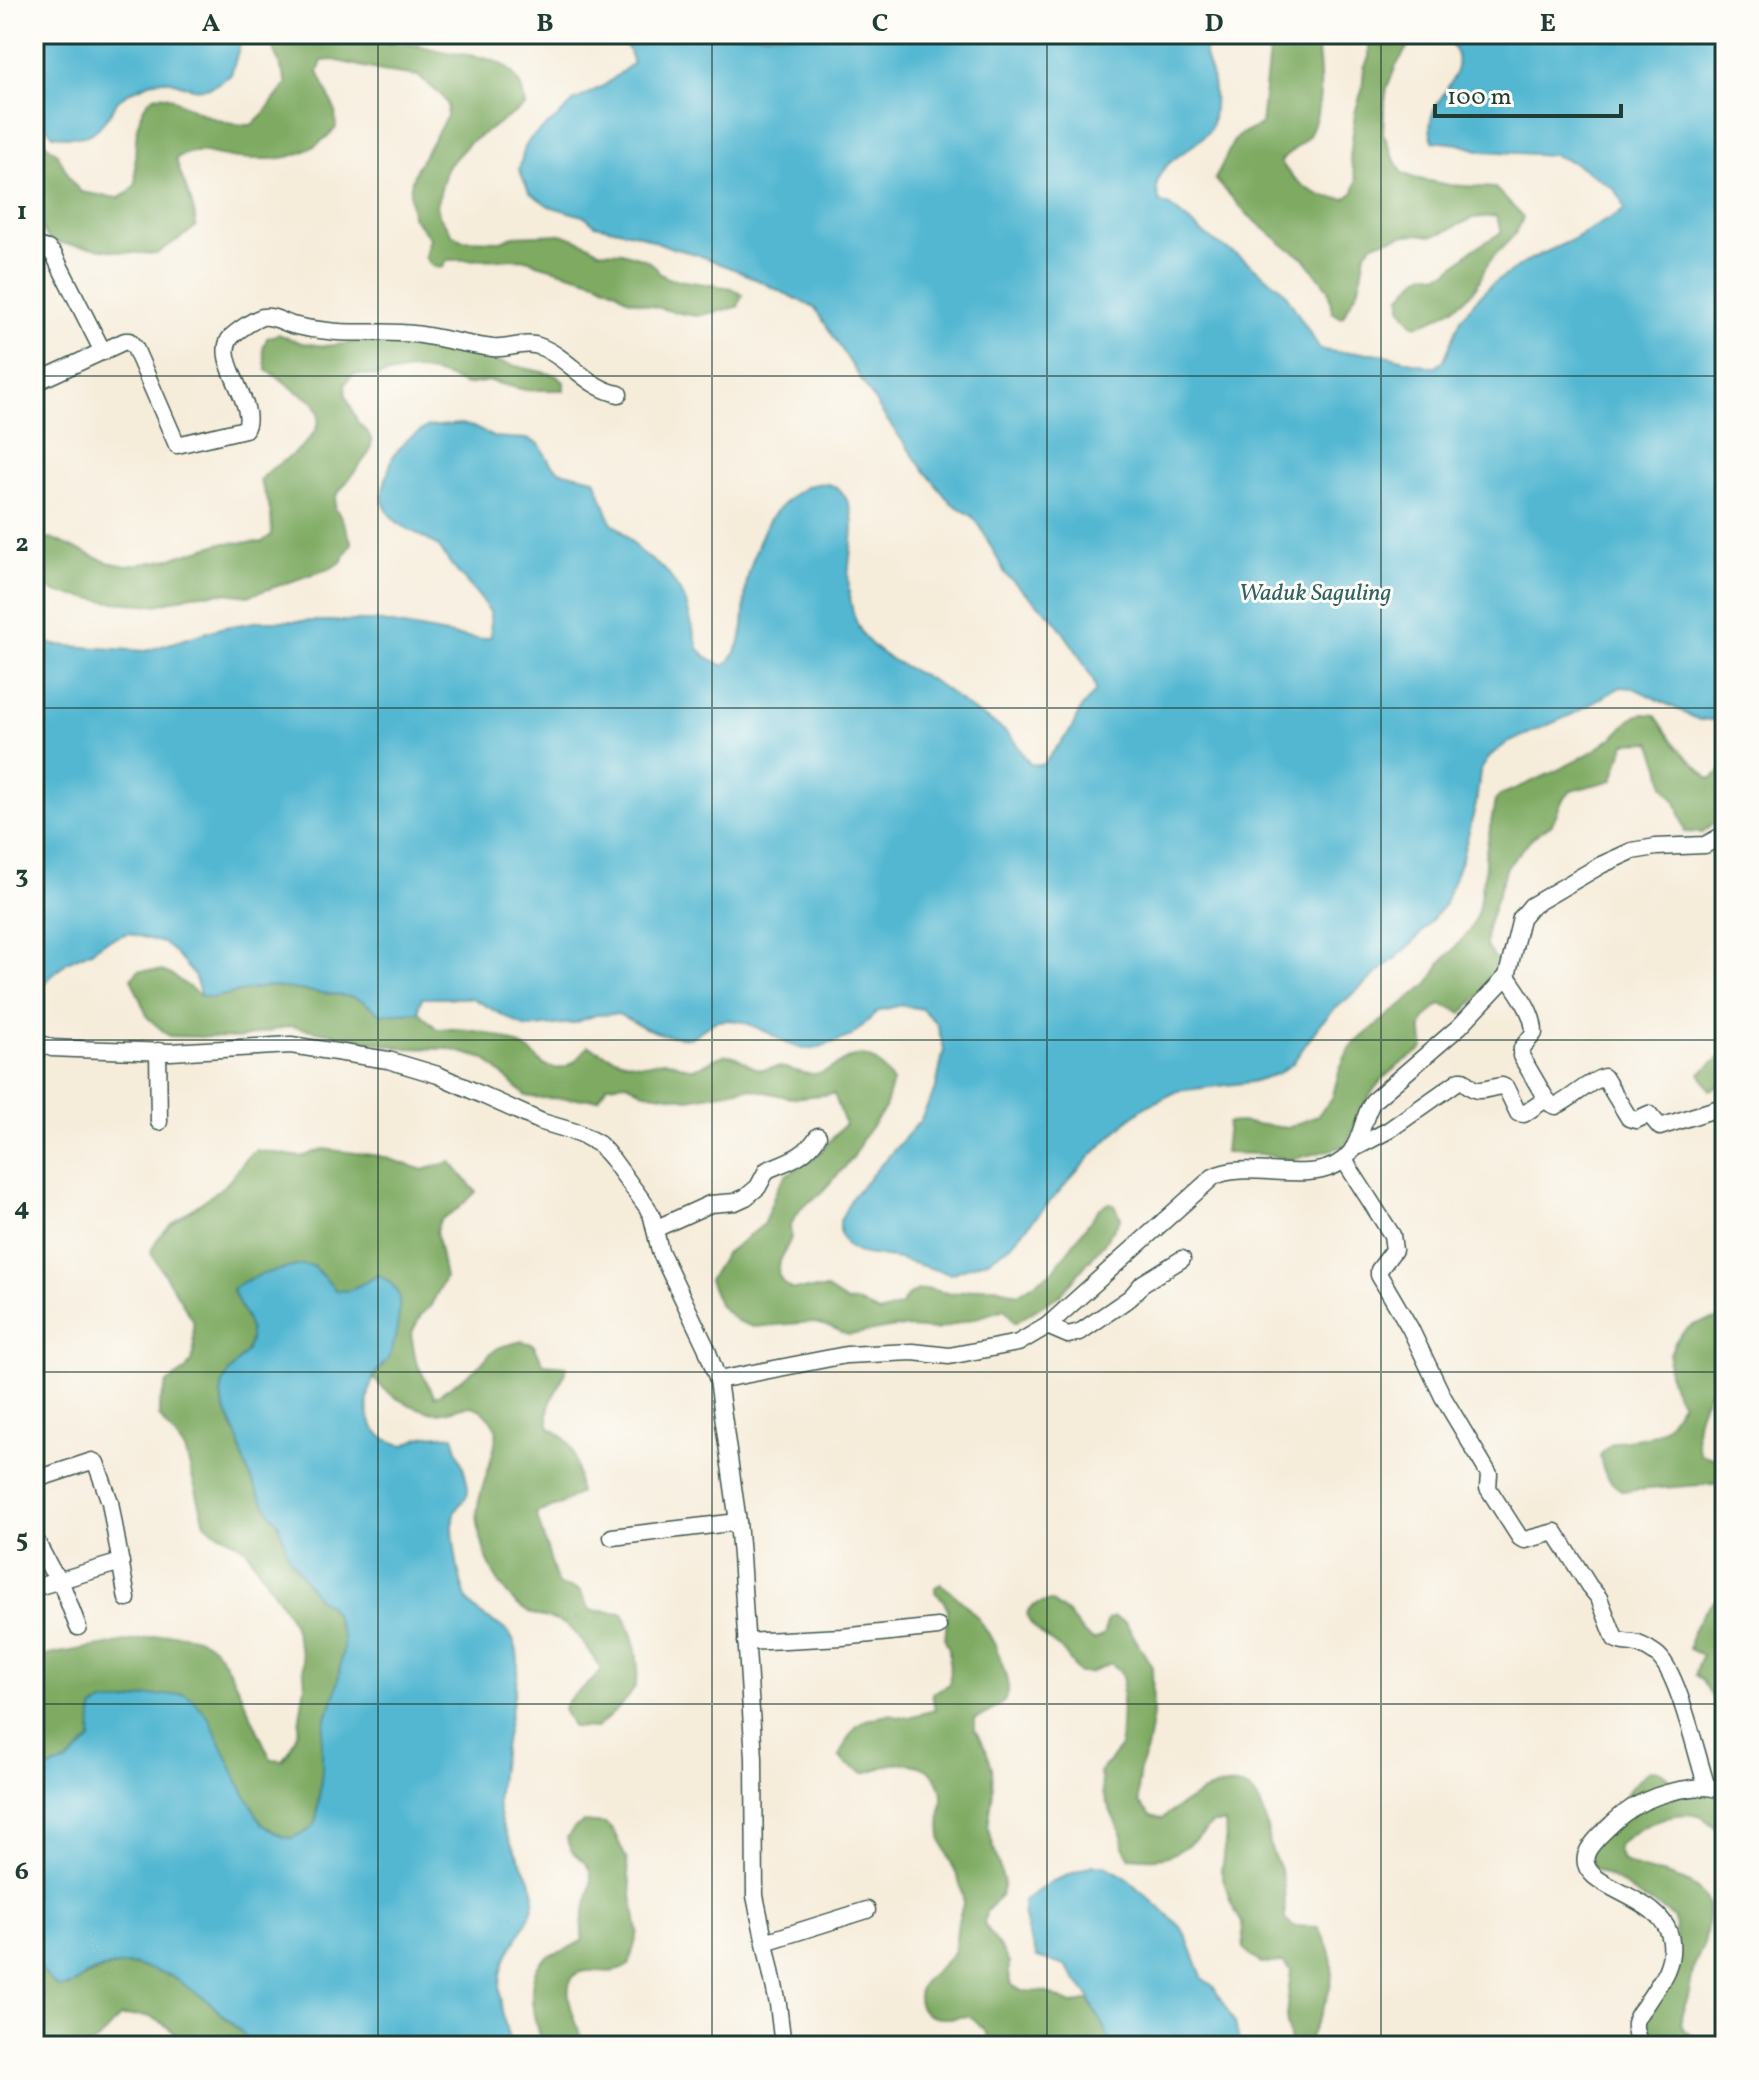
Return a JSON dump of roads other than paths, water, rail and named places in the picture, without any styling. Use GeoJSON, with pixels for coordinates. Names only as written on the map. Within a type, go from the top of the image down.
{"type":"FeatureCollection","features":[{"type":"Feature","properties":{"kind":"street"},"geometry":{"type":"LineString","coordinates":[[34,242],[54,255],[103,352]]}},
{"type":"Feature","properties":{"kind":"street"},"geometry":{"type":"LineString","coordinates":[[34,383],[125,341],[131,342],[175,443],[179,446],[245,429],[248,427],[243,399],[225,349],[231,338],[262,318],[270,317],[330,332],[414,334],[495,348],[529,344],[540,346],[585,378],[619,394]]}},
{"type":"Feature","properties":{"kind":"street"},"geometry":{"type":"LineString","coordinates":[[1349,1155],[1373,1101],[1460,1026],[1507,976],[1521,918],[1531,906],[1601,865],[1632,851],[1705,845],[1725,834]]}},
{"type":"Feature","properties":{"kind":"street"},"geometry":{"type":"LineString","coordinates":[[1507,976],[1534,1025],[1534,1033],[1522,1048],[1521,1056],[1551,1104],[1556,1106],[1604,1077],[1629,1118],[1636,1120],[1649,1114],[1660,1127],[1725,1106]]}},
{"type":"Feature","properties":{"kind":"street"},"geometry":{"type":"LineString","coordinates":[[34,1041],[52,1048],[158,1051],[291,1045],[388,1060],[438,1075],[542,1122],[579,1133],[599,1144],[612,1159],[652,1217],[660,1251],[706,1347],[718,1380],[738,1522],[754,1758],[755,1896],[778,2004],[783,2046]]}},
{"type":"Feature","properties":{"kind":"street"},"geometry":{"type":"LineString","coordinates":[[158,1051],[159,1122]]}},
{"type":"Feature","properties":{"kind":"street"},"geometry":{"type":"LineString","coordinates":[[718,1380],[846,1355],[913,1352],[949,1356],[1018,1343],[1047,1326],[1221,1173],[1306,1172],[1330,1167],[1460,1080],[1473,1090],[1506,1088],[1518,1113],[1524,1114],[1546,1099]]}},
{"type":"Feature","properties":{"kind":"street"},"geometry":{"type":"LineString","coordinates":[[655,1229],[700,1207],[735,1202],[746,1197],[758,1187],[767,1170],[799,1157],[818,1136]]}},
{"type":"Feature","properties":{"kind":"street"},"geometry":{"type":"LineString","coordinates":[[1349,1155],[1392,1235],[1394,1250],[1379,1270],[1379,1275],[1410,1328],[1443,1397],[1489,1474],[1488,1488],[1520,1538],[1525,1540],[1556,1533],[1602,1603],[1615,1639],[1637,1643],[1663,1661],[1680,1702],[1707,1787]]}},
{"type":"Feature","properties":{"kind":"street"},"geometry":{"type":"LineString","coordinates":[[1047,1326],[1068,1335],[1080,1332],[1131,1297],[1143,1283],[1182,1259]]}},
{"type":"Feature","properties":{"kind":"street"},"geometry":{"type":"LineString","coordinates":[[34,1480],[95,1462],[110,1502],[127,1599]]}},
{"type":"Feature","properties":{"kind":"street"},"geometry":{"type":"LineString","coordinates":[[612,1537],[738,1522]]}},
{"type":"Feature","properties":{"kind":"street"},"geometry":{"type":"LineString","coordinates":[[34,1537],[60,1580],[78,1627]]}},
{"type":"Feature","properties":{"kind":"street"},"geometry":{"type":"LineString","coordinates":[[34,1588],[121,1562]]}},
{"type":"Feature","properties":{"kind":"street"},"geometry":{"type":"LineString","coordinates":[[746,1642],[842,1637],[938,1627]]}},
{"type":"Feature","properties":{"kind":"street"},"geometry":{"type":"LineString","coordinates":[[1641,2046],[1634,2026],[1667,1972],[1672,1953],[1671,1937],[1666,1923],[1650,1907],[1595,1877],[1587,1865],[1586,1856],[1607,1829],[1640,1802],[1678,1790],[1707,1787],[1725,1790]]}},
{"type":"Feature","properties":{"kind":"street"},"geometry":{"type":"LineString","coordinates":[[765,1942],[867,1910]]}},
{"type":"Feature","properties":{"kind":"water"},"geometry":{"type":"Polygon","coordinates":[[[34,34],[243,34],[231,75],[218,83],[201,89],[158,80],[122,97],[93,132],[73,137],[53,135],[34,114],[34,34]]]}},
{"type":"Feature","properties":{"kind":"water"},"geometry":{"type":"Polygon","coordinates":[[[505,34],[584,34],[539,44],[505,34]]]}},
{"type":"Feature","properties":{"kind":"water","name":"Waduk Saguling"},"geometry":{"type":"Polygon","coordinates":[[[613,34],[1211,34],[1205,52],[1214,87],[1211,127],[1164,169],[1158,178],[1160,202],[1170,206],[1283,290],[1320,349],[1380,354],[1436,367],[1444,360],[1461,319],[1492,284],[1531,259],[1624,210],[1614,189],[1575,163],[1553,155],[1482,151],[1433,141],[1430,128],[1432,117],[1457,67],[1456,53],[1443,34],[1725,34],[1725,714],[1714,720],[1699,720],[1634,688],[1621,687],[1573,714],[1507,743],[1491,755],[1480,771],[1476,804],[1462,858],[1444,905],[1412,944],[1320,1024],[1292,1064],[1277,1074],[1251,1082],[1178,1091],[1145,1107],[1091,1156],[1010,1246],[988,1260],[950,1274],[899,1259],[859,1253],[847,1246],[840,1234],[840,1221],[852,1197],[920,1121],[936,1088],[944,1049],[937,1024],[922,1009],[901,1005],[878,1011],[852,1036],[814,1049],[803,1049],[744,1022],[730,1020],[716,1021],[690,1038],[664,1035],[618,1014],[526,1028],[472,998],[422,998],[419,1012],[381,1014],[353,997],[268,986],[211,998],[201,996],[194,975],[163,943],[128,933],[67,962],[42,985],[34,983],[34,638],[54,645],[146,651],[220,628],[260,621],[376,621],[458,636],[491,637],[490,612],[477,594],[438,546],[398,523],[383,502],[383,489],[393,456],[408,439],[427,427],[461,424],[493,437],[527,439],[539,444],[551,464],[560,471],[595,479],[611,522],[667,572],[686,603],[698,648],[706,657],[724,666],[738,648],[748,576],[767,524],[793,495],[812,485],[826,484],[841,492],[849,504],[853,522],[848,573],[851,604],[865,637],[883,654],[939,685],[1001,728],[1030,764],[1041,765],[1045,762],[1071,730],[1081,708],[1096,691],[1075,649],[1054,619],[1006,575],[980,526],[972,516],[950,502],[923,469],[885,417],[815,308],[696,254],[637,234],[595,225],[586,217],[549,206],[529,192],[519,169],[531,138],[574,101],[605,85],[633,63],[628,48],[613,34]]]}},
{"type":"Feature","properties":{"kind":"water"},"geometry":{"type":"Polygon","coordinates":[[[301,1265],[313,1266],[336,1290],[348,1291],[379,1275],[395,1289],[399,1298],[397,1326],[391,1353],[374,1376],[369,1391],[368,1413],[371,1422],[383,1437],[405,1445],[428,1436],[453,1436],[468,1489],[453,1521],[463,1590],[471,1606],[508,1633],[517,1652],[517,1679],[497,1802],[505,1831],[528,1875],[534,1897],[531,1913],[501,1973],[501,2005],[511,2046],[256,2046],[207,2000],[169,1975],[135,1965],[113,1966],[89,1973],[70,1986],[59,1988],[43,1971],[34,1949],[34,1772],[66,1763],[91,1740],[94,1708],[105,1702],[184,1694],[193,1699],[209,1718],[262,1824],[291,1838],[308,1831],[316,1823],[322,1772],[322,1737],[336,1693],[343,1637],[328,1605],[318,1599],[289,1556],[278,1523],[259,1495],[244,1463],[239,1440],[221,1395],[223,1383],[246,1352],[250,1341],[247,1320],[232,1289],[256,1276],[301,1265]]]}},
{"type":"Feature","properties":{"kind":"water"},"geometry":{"type":"Polygon","coordinates":[[[1092,1865],[1104,1865],[1124,1876],[1181,1927],[1203,1979],[1213,1986],[1235,2023],[1240,2046],[1113,2046],[1087,1994],[1065,1966],[1037,1957],[1025,1922],[1023,1901],[1051,1882],[1092,1865]]]}}]}
